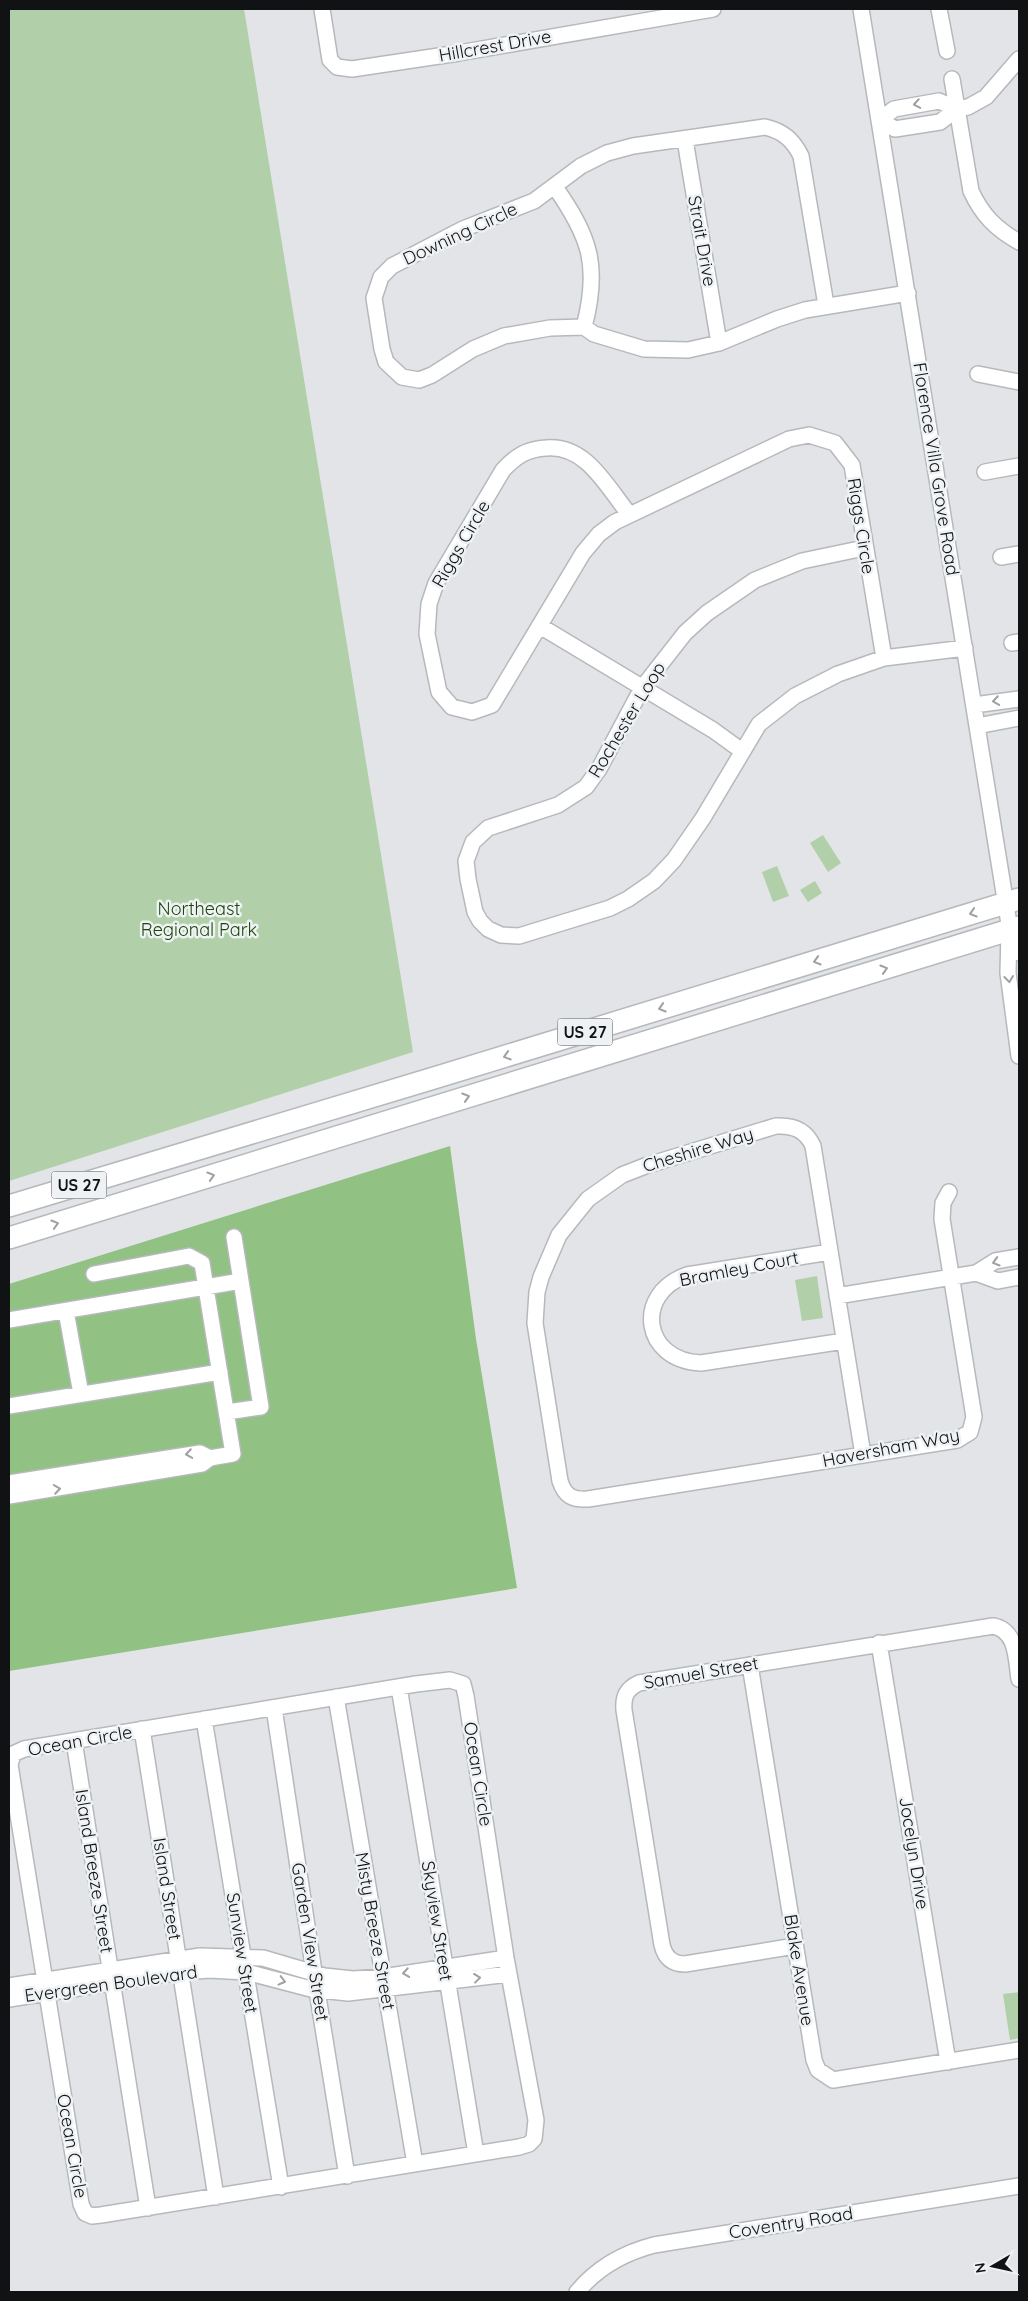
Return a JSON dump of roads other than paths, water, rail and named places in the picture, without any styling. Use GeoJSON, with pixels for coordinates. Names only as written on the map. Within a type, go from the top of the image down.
{"type":"FeatureCollection","features":[{"type":"Feature","properties":{"kind":"highway","name":"US 27"},"geometry":{"type":"LineString","coordinates":[[9,1206],[455,1072],[1012,901]]}},
{"type":"Feature","properties":{"kind":"highway","name":"US 27"},"geometry":{"type":"LineString","coordinates":[[9,1238],[1014,929]]}},
{"type":"Feature","properties":{"kind":"highway"},"geometry":{"type":"LineString","coordinates":[[282,1154],[307,1139],[371,1119],[439,1092],[453,1082],[455,1072]]}},
{"type":"Feature","properties":{"kind":"highway"},"geometry":{"type":"LineString","coordinates":[[9,1216],[62,1200],[80,1184]]}},
{"type":"Feature","properties":{"kind":"street","name":"Hillcrest Drive"},"geometry":{"type":"LineString","coordinates":[[322,9],[330,60],[337,67],[352,69],[459,53],[656,13],[713,9]]}},
{"type":"Feature","properties":{"kind":"street","name":"Florence Villa Grove Road"},"geometry":{"type":"LineString","coordinates":[[861,9],[977,726],[1012,901],[1014,929]]}},
{"type":"Feature","properties":{"kind":"street"},"geometry":{"type":"LineString","coordinates":[[939,9],[947,51]]}},
{"type":"Feature","properties":{"kind":"street"},"geometry":{"type":"LineString","coordinates":[[957,109],[939,101],[894,109],[880,120],[894,129],[940,122],[957,109],[968,107],[986,97],[1019,59]]}},
{"type":"Feature","properties":{"kind":"street"},"geometry":{"type":"LineString","coordinates":[[952,79],[968,178],[974,197],[990,221],[1005,234],[1019,242]]}},
{"type":"Feature","properties":{"kind":"street","name":"Downing Circle"},"geometry":{"type":"LineString","coordinates":[[826,305],[803,160],[796,146],[784,134],[765,127],[754,127],[685,140],[633,146],[607,153],[581,166],[534,201],[463,229],[413,254],[387,270],[378,283],[374,298],[382,349],[386,362],[396,374],[408,379],[420,380],[432,375],[473,348],[504,336],[539,330],[584,327],[594,334],[652,350],[688,350],[719,343],[777,319],[826,305],[908,293]]}},
{"type":"Feature","properties":{"kind":"street","name":"Strait Drive"},"geometry":{"type":"LineString","coordinates":[[685,140],[719,343]]}},
{"type":"Feature","properties":{"kind":"street"},"geometry":{"type":"LineString","coordinates":[[555,187],[575,216],[582,230],[590,255],[592,290],[584,327]]}},
{"type":"Feature","properties":{"kind":"street"},"geometry":{"type":"LineString","coordinates":[[978,374],[1019,382]]}},
{"type":"Feature","properties":{"kind":"street","name":"Riggs Circle"},"geometry":{"type":"LineString","coordinates":[[628,514],[588,462],[574,452],[557,446],[531,449],[516,457],[503,470],[436,583],[429,604],[427,634],[439,692],[452,708],[472,712],[492,705],[590,544],[615,522],[628,514],[789,439],[810,435],[835,443],[852,465],[864,548],[884,658]]}},
{"type":"Feature","properties":{"kind":"street"},"geometry":{"type":"LineString","coordinates":[[985,472],[1019,466]]}},
{"type":"Feature","properties":{"kind":"street","name":"Rochester Loop"},"geometry":{"type":"LineString","coordinates":[[864,548],[802,561],[755,580],[706,613],[685,633],[642,688],[599,769],[586,787],[558,805],[488,828],[473,842],[468,852],[468,879],[475,912],[480,921],[492,932],[500,935],[518,936],[610,908],[628,899],[644,889],[665,870],[681,851],[759,724],[795,696],[838,674],[884,658],[965,648]]}},
{"type":"Feature","properties":{"kind":"street"},"geometry":{"type":"LineString","coordinates":[[1001,557],[1019,554]]}},
{"type":"Feature","properties":{"kind":"street"},"geometry":{"type":"LineString","coordinates":[[540,626],[713,730],[742,750]]}},
{"type":"Feature","properties":{"kind":"street"},"geometry":{"type":"LineString","coordinates":[[974,705],[1019,699]]}},
{"type":"Feature","properties":{"kind":"street"},"geometry":{"type":"LineString","coordinates":[[977,726],[1019,718]]}},
{"type":"Feature","properties":{"kind":"street"},"geometry":{"type":"LineString","coordinates":[[1014,929],[1019,953]]}},
{"type":"Feature","properties":{"kind":"street"},"geometry":{"type":"LineString","coordinates":[[1014,929],[1008,973],[1019,1056]]}},
{"type":"Feature","properties":{"kind":"street","name":"Cheshire Way"},"geometry":{"type":"LineString","coordinates":[[570,1497],[563,1490],[560,1481],[536,1337],[536,1308],[541,1277],[551,1249],[568,1222],[588,1199],[610,1182],[645,1166],[776,1126],[791,1126],[804,1133],[813,1146],[863,1455]]}},
{"type":"Feature","properties":{"kind":"street","name":"Haversham Way"},"geometry":{"type":"LineString","coordinates":[[570,1497],[588,1499],[957,1440],[970,1432],[974,1417],[942,1219],[943,1203],[949,1192]]}},
{"type":"Feature","properties":{"kind":"street"},"geometry":{"type":"LineString","coordinates":[[227,1412],[261,1407],[234,1237]]}},
{"type":"Feature","properties":{"kind":"street","name":"Bramley Court"},"geometry":{"type":"LineString","coordinates":[[830,1252],[678,1278],[661,1291],[656,1300],[652,1320],[653,1330],[662,1348],[679,1360],[690,1363],[701,1363],[844,1341]]}},
{"type":"Feature","properties":{"kind":"street"},"geometry":{"type":"LineString","coordinates":[[9,1482],[202,1464],[210,1458],[233,1454],[202,1263],[189,1256],[94,1274]]}},
{"type":"Feature","properties":{"kind":"street"},"geometry":{"type":"LineString","coordinates":[[837,1296],[976,1273],[996,1261],[1019,1257]]}},
{"type":"Feature","properties":{"kind":"street"},"geometry":{"type":"LineString","coordinates":[[976,1273],[998,1280],[1019,1277]]}},
{"type":"Feature","properties":{"kind":"street"},"geometry":{"type":"LineString","coordinates":[[9,1320],[241,1282]]}},
{"type":"Feature","properties":{"kind":"street"},"geometry":{"type":"LineString","coordinates":[[66,1311],[81,1394]]}},
{"type":"Feature","properties":{"kind":"street"},"geometry":{"type":"LineString","coordinates":[[9,1406],[220,1372]]}},
{"type":"Feature","properties":{"kind":"street"},"geometry":{"type":"LineString","coordinates":[[9,1496],[132,1470]]}},
{"type":"Feature","properties":{"kind":"street","name":"Samuel Street"},"geometry":{"type":"LineString","coordinates":[[795,1946],[685,1964],[676,1963],[667,1957],[662,1945],[627,1730],[623,1701],[626,1692],[632,1686],[639,1683],[986,1626],[998,1627],[1004,1630],[1012,1640],[1019,1679]]}},
{"type":"Feature","properties":{"kind":"street","name":"Jocelyn Drive"},"geometry":{"type":"LineString","coordinates":[[879,1644],[948,2062]]}},
{"type":"Feature","properties":{"kind":"street","name":"Blake Avenue"},"geometry":{"type":"LineString","coordinates":[[750,1664],[814,2060],[818,2070],[825,2077],[833,2080],[1019,2050]]}},
{"type":"Feature","properties":{"kind":"street","name":"Ocean Circle"},"geometry":{"type":"LineString","coordinates":[[450,1680],[463,1684],[506,1958],[536,2131],[534,2139],[529,2144],[348,2176],[92,2216],[85,2213],[81,2204],[10,1765],[14,1754],[24,1749],[399,1687],[450,1680]]}},
{"type":"Feature","properties":{"kind":"street","name":"Skyview Street"},"geometry":{"type":"LineString","coordinates":[[399,1687],[476,2154]]}},
{"type":"Feature","properties":{"kind":"street","name":"Misty Breeze Street"},"geometry":{"type":"LineString","coordinates":[[336,1697],[416,2164]]}},
{"type":"Feature","properties":{"kind":"street","name":"Garden View Street"},"geometry":{"type":"LineString","coordinates":[[274,1708],[314,1972],[348,2176]]}},
{"type":"Feature","properties":{"kind":"street","name":"Sunview Street"},"geometry":{"type":"LineString","coordinates":[[204,1719],[281,2186]]}},
{"type":"Feature","properties":{"kind":"street","name":"Island Street"},"geometry":{"type":"LineString","coordinates":[[142,1730],[216,2197]]}},
{"type":"Feature","properties":{"kind":"street","name":"Island Breeze Street"},"geometry":{"type":"LineString","coordinates":[[74,1741],[148,2208]]}},
{"type":"Feature","properties":{"kind":"street","name":"Evergreen Boulevard"},"geometry":{"type":"LineString","coordinates":[[179,1966],[200,1956],[262,1958],[324,1976],[384,1983]]}},
{"type":"Feature","properties":{"kind":"street","name":"Evergreen Boulevard"},"geometry":{"type":"LineString","coordinates":[[9,1986],[46,1986],[179,1966],[246,1972],[317,1990],[348,1993],[384,1983],[445,1974],[506,1958]]}},
{"type":"Feature","properties":{"kind":"street","name":"Evergreen Boulevard"},"geometry":{"type":"LineString","coordinates":[[445,1974],[509,1974]]}},
{"type":"Feature","properties":{"kind":"street","name":"Evergreen Boulevard"},"geometry":{"type":"LineString","coordinates":[[9,1999],[46,1986]]}},
{"type":"Feature","properties":{"kind":"street","name":"Coventry Road"},"geometry":{"type":"LineString","coordinates":[[577,2292],[598,2271],[615,2260],[654,2245],[1019,2186]]}},
{"type":"Feature","properties":{"kind":"park label","name":"Northeast Regional Park"},"geometry":{"type":"Point","coordinates":[199,920]}}]}
